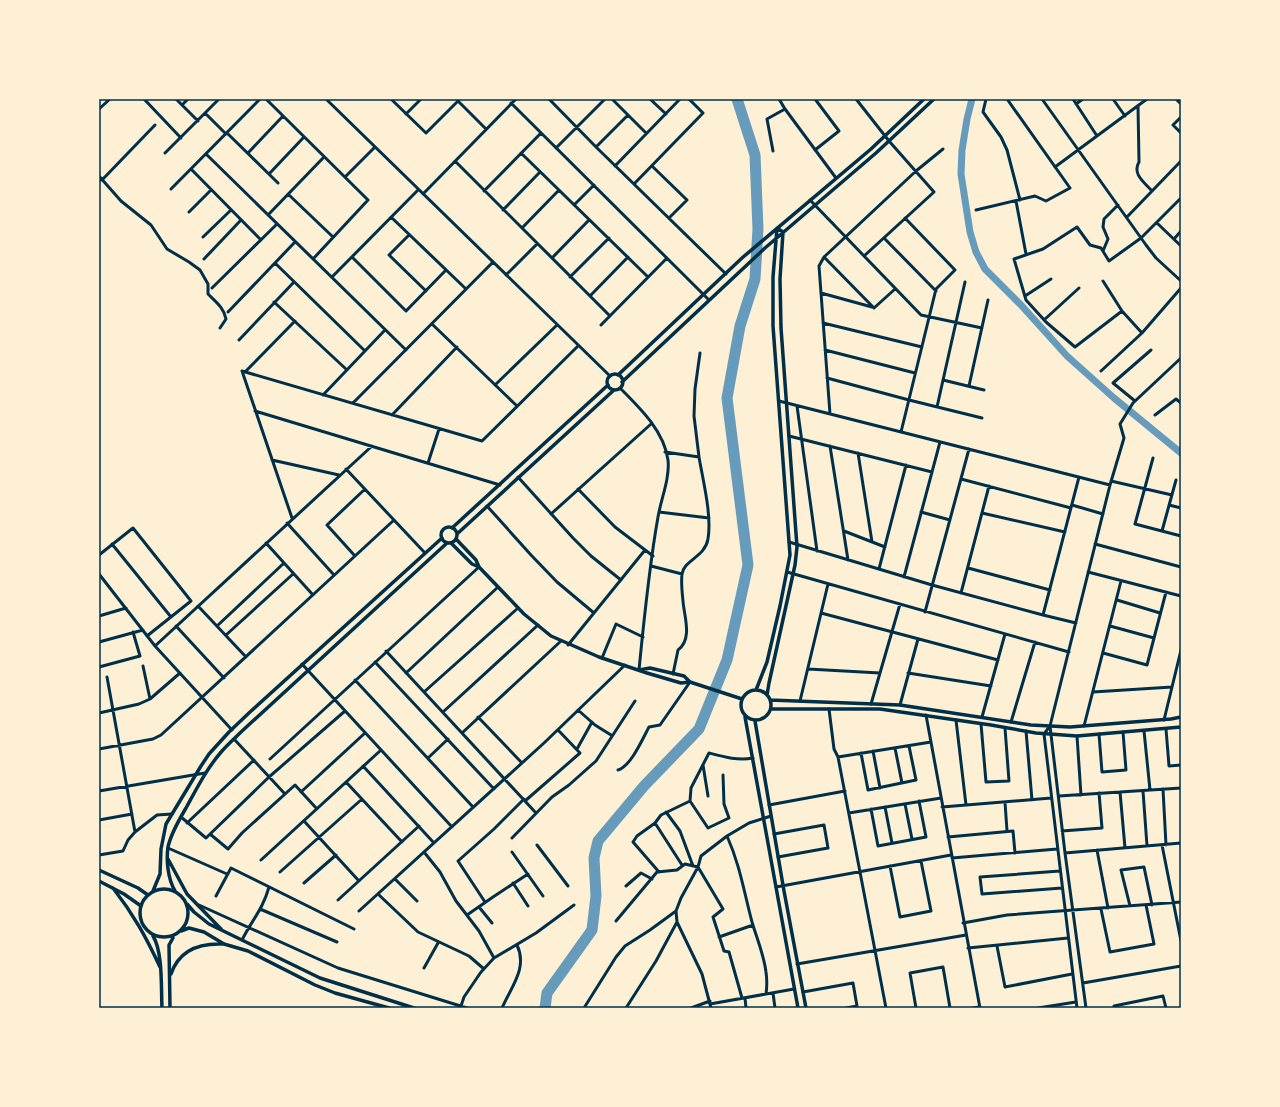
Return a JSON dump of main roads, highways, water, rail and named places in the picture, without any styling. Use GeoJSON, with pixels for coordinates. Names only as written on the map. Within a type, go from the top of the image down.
{"type":"FeatureCollection","features":[{"type":"Feature","properties":{"kind":"waterway"},"geometry":{"type":"LineString","coordinates":[[545,1008],[547,993],[592,930],[596,896],[594,858],[598,841],[644,786],[699,729],[727,660],[748,565],[727,398],[740,326],[755,279],[758,229],[755,155],[737,99]]}},
{"type":"Feature","properties":{"kind":"waterway"},"geometry":{"type":"LineString","coordinates":[[972,99],[962,150],[961,174],[970,232],[976,252],[985,269],[1021,305],[1067,356],[1114,398],[1181,453]]}}]}
